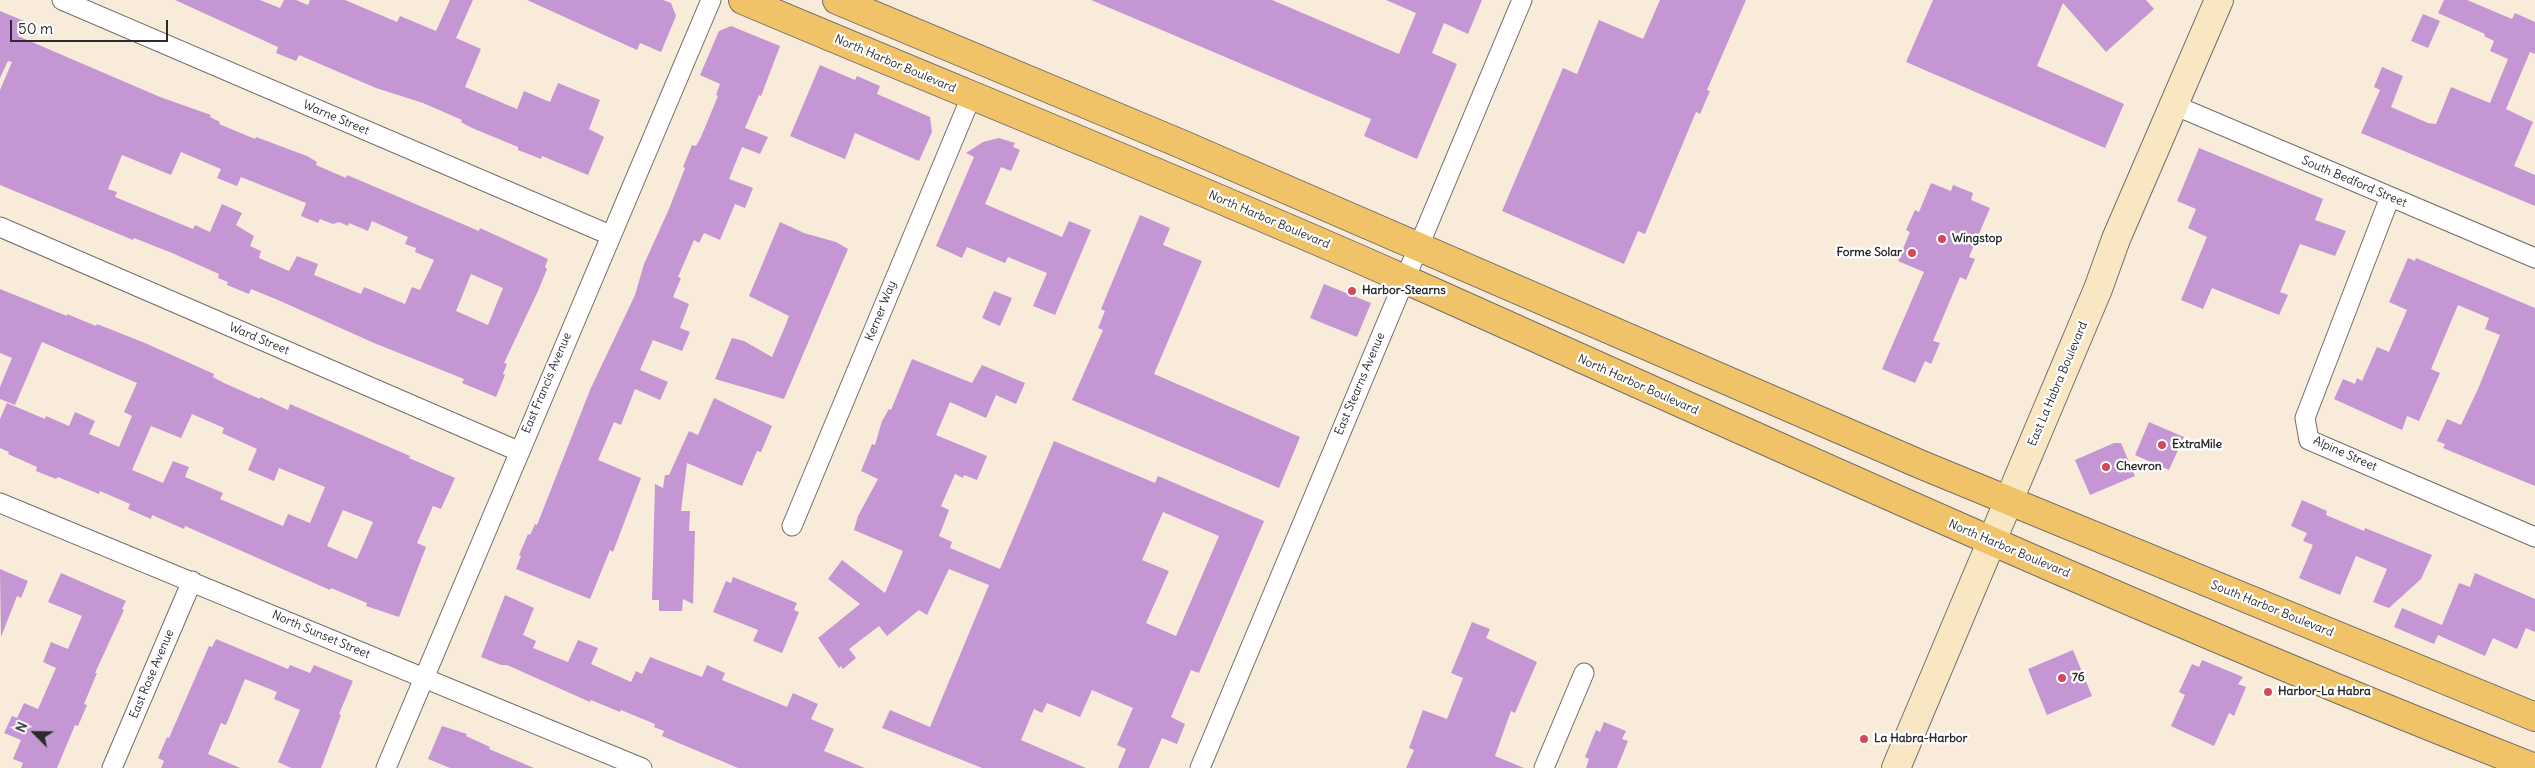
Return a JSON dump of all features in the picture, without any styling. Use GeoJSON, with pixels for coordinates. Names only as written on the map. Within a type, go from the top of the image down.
{"type":"FeatureCollection","features":[{"type":"Feature","properties":{"kind":"main road","name":"North Harbor Boulevard"},"geometry":{"type":"LineString","coordinates":[[743,0],[1245,210],[1991,542],[2535,768]]}},
{"type":"Feature","properties":{"kind":"main road"},"geometry":{"type":"LineString","coordinates":[[837,0],[1045,86],[1831,426],[2009,500]]}},
{"type":"Feature","properties":{"kind":"main road","name":"East La Habra Boulevard"},"geometry":{"type":"LineString","coordinates":[[1896,768],[2098,289],[2116,239],[2219,0]]}},
{"type":"Feature","properties":{"kind":"main road","name":"South Harbor Boulevard"},"geometry":{"type":"LineString","coordinates":[[2009,500],[2535,717]]}},
{"type":"Feature","properties":{"kind":"street","name":"Warne Street"},"geometry":{"type":"LineString","coordinates":[[62,0],[610,235]]}},
{"type":"Feature","properties":{"kind":"street","name":"East Francis Avenue"},"geometry":{"type":"LineString","coordinates":[[386,768],[518,451],[711,0]]}},
{"type":"Feature","properties":{"kind":"street","name":"East Stearns Avenue"},"geometry":{"type":"LineString","coordinates":[[1200,768],[1522,0]]}},
{"type":"Feature","properties":{"kind":"street","name":"Kerner Way"},"geometry":{"type":"LineString","coordinates":[[792,526],[971,97]]}},
{"type":"Feature","properties":{"kind":"street","name":"South Bedford Street"},"geometry":{"type":"LineString","coordinates":[[2174,105],[2535,258]]}},
{"type":"Feature","properties":{"kind":"street","name":"Alpine Street"},"geometry":{"type":"LineString","coordinates":[[2390,198],[2305,418],[2309,440],[2535,537]]}},
{"type":"Feature","properties":{"kind":"street","name":"Ward Street"},"geometry":{"type":"LineString","coordinates":[[0,227],[518,451]]}},
{"type":"Feature","properties":{"kind":"street","name":"North Sunset Street"},"geometry":{"type":"LineString","coordinates":[[0,503],[642,768]]}},
{"type":"Feature","properties":{"kind":"street","name":"East Rose Avenue"},"geometry":{"type":"LineString","coordinates":[[112,768],[192,581]]}},
{"type":"Feature","properties":{"kind":"street"},"geometry":{"type":"LineString","coordinates":[[1544,768],[1584,673]]}},
{"type":"Feature","properties":{"kind":"building"},"geometry":{"type":"Polygon","coordinates":[[[175,0],[260,0],[280,8],[284,0],[296,0],[308,5],[310,0],[345,0],[397,22],[400,16],[436,31],[450,0],[473,0],[456,38],[481,49],[465,87],[517,109],[524,91],[550,102],[558,83],[600,100],[589,129],[604,137],[588,175],[542,156],[541,159],[518,150],[518,147],[472,128],[461,122],[462,120],[423,103],[376,88],[299,55],[296,61],[276,53],[278,47],[175,0]]]}},
{"type":"Feature","properties":{"kind":"building"},"geometry":{"type":"Polygon","coordinates":[[[527,0],[663,0],[671,3],[676,16],[661,52],[640,43],[637,50],[527,0]]]}},
{"type":"Feature","properties":{"kind":"building"},"geometry":{"type":"Polygon","coordinates":[[[1091,0],[1272,0],[1399,54],[1416,13],[1386,0],[1482,0],[1468,34],[1444,23],[1432,53],[1457,64],[1417,159],[1364,136],[1371,119],[1091,0]]]}},
{"type":"Feature","properties":{"kind":"building"},"geometry":{"type":"Polygon","coordinates":[[[1660,0],[1746,0],[1707,90],[1710,91],[1700,114],[1696,112],[1645,234],[1638,231],[1624,264],[1502,211],[1563,68],[1577,74],[1599,20],[1643,39],[1660,0]]]}},
{"type":"Feature","properties":{"kind":"building"},"geometry":{"type":"Polygon","coordinates":[[[1933,0],[2146,0],[2154,9],[2106,52],[2063,3],[2037,66],[2124,104],[2105,148],[1906,62],[1933,0]]]}},
{"type":"Feature","properties":{"kind":"building"},"geometry":{"type":"Polygon","coordinates":[[[2444,0],[2467,0],[2512,19],[2515,13],[2535,22],[2535,54],[2530,52],[2506,109],[2533,122],[2514,166],[2535,175],[2535,206],[2361,133],[2380,90],[2374,87],[2382,67],[2403,76],[2391,107],[2428,123],[2436,124],[2451,87],[2490,103],[2508,59],[2490,51],[2494,41],[2484,36],[2485,34],[2438,13],[2444,0]]]}},
{"type":"Feature","properties":{"kind":"building"},"geometry":{"type":"Polygon","coordinates":[[[0,11],[24,21],[18,36],[160,97],[211,115],[210,117],[220,122],[219,124],[255,139],[256,137],[307,156],[317,162],[316,165],[346,178],[347,175],[479,231],[480,228],[548,259],[545,267],[547,269],[538,291],[504,363],[507,364],[503,374],[505,375],[496,397],[462,383],[464,379],[374,343],[278,300],[251,289],[249,294],[227,285],[228,282],[218,278],[219,274],[172,253],[134,238],[133,240],[0,185],[0,90],[12,62],[8,61],[0,78],[0,11]],[[181,152],[171,175],[122,155],[108,189],[117,192],[115,197],[193,229],[195,225],[210,232],[222,204],[242,213],[236,225],[254,236],[250,246],[261,251],[259,258],[289,271],[297,256],[318,264],[314,275],[361,294],[364,287],[405,304],[412,287],[420,290],[434,260],[415,252],[416,248],[405,244],[408,237],[372,221],[368,231],[349,223],[348,226],[339,222],[333,224],[320,219],[318,223],[301,216],[306,203],[241,177],[237,186],[217,178],[221,169],[181,152]],[[471,274],[456,311],[488,325],[503,288],[471,274]]]}},
{"type":"Feature","properties":{"kind":"building"},"geometry":{"type":"Polygon","coordinates":[[[2423,14],[2440,21],[2428,48],[2411,41],[2423,14]]]}},
{"type":"Feature","properties":{"kind":"building"},"geometry":{"type":"Polygon","coordinates":[[[731,26],[780,46],[761,96],[759,95],[745,128],[768,137],[760,154],[742,147],[729,179],[753,188],[745,208],[735,204],[720,240],[704,233],[699,243],[694,240],[678,277],[681,278],[673,297],[689,304],[680,328],[690,332],[682,351],[653,340],[640,370],[668,382],[660,400],[635,389],[621,425],[614,422],[598,460],[641,478],[613,552],[610,550],[590,599],[516,569],[521,556],[519,555],[528,534],[530,535],[535,524],[537,525],[590,390],[635,295],[644,264],[669,209],[692,145],[696,146],[701,137],[718,96],[716,95],[720,84],[700,75],[719,31],[731,26]]]}},
{"type":"Feature","properties":{"kind":"building"},"geometry":{"type":"Polygon","coordinates":[[[820,65],[855,80],[857,76],[880,86],[877,94],[930,117],[932,132],[919,161],[855,133],[845,159],[790,136],[820,65]]]}},
{"type":"Feature","properties":{"kind":"building"},"geometry":{"type":"Polygon","coordinates":[[[999,138],[1015,143],[1013,147],[1020,150],[1011,171],[1001,167],[985,204],[1062,237],[1069,221],[1091,230],[1055,315],[1033,306],[1047,273],[1008,257],[1005,263],[967,247],[962,258],[936,246],[974,157],[966,153],[983,142],[999,138]]]}},
{"type":"Feature","properties":{"kind":"building"},"geometry":{"type":"Polygon","coordinates":[[[2199,148],[2323,199],[2315,220],[2346,231],[2335,256],[2300,244],[2280,292],[2288,295],[2279,315],[2212,288],[2203,309],[2181,300],[2207,237],[2188,228],[2196,209],[2177,201],[2199,148]]]}},
{"type":"Feature","properties":{"kind":"building"},"geometry":{"type":"Polygon","coordinates":[[[1931,183],[1951,191],[1953,185],[1973,193],[1971,200],[1990,208],[1969,257],[1975,259],[1966,280],[1960,277],[1933,341],[1940,343],[1931,364],[1925,361],[1915,383],[1882,369],[1924,272],[1898,261],[1910,232],[1906,230],[1915,210],[1919,212],[1931,183]]]}},
{"type":"Feature","properties":{"kind":"building"},"geometry":{"type":"Polygon","coordinates":[[[1140,215],[1170,228],[1163,245],[1202,261],[1154,374],[1300,437],[1279,488],[1072,400],[1103,330],[1098,328],[1105,311],[1101,309],[1140,215]]]}},
{"type":"Feature","properties":{"kind":"building"},"geometry":{"type":"Polygon","coordinates":[[[780,222],[804,233],[836,242],[848,249],[784,399],[715,379],[732,338],[744,341],[772,357],[786,324],[789,316],[749,296],[780,222]]]}},
{"type":"Feature","properties":{"kind":"building"},"geometry":{"type":"Polygon","coordinates":[[[2408,258],[2415,261],[2416,258],[2535,308],[2535,486],[2443,448],[2445,444],[2437,441],[2447,419],[2461,425],[2478,389],[2500,335],[2485,329],[2489,318],[2458,305],[2431,369],[2440,373],[2419,421],[2407,416],[2402,430],[2334,399],[2343,379],[2355,384],[2357,378],[2362,381],[2377,347],[2389,352],[2407,310],[2389,302],[2408,258]]]}},
{"type":"Feature","properties":{"kind":"building"},"geometry":{"type":"Polygon","coordinates":[[[1324,284],[1371,303],[1357,337],[1310,318],[1324,284]]]}},
{"type":"Feature","properties":{"kind":"building"},"geometry":{"type":"Polygon","coordinates":[[[0,289],[67,316],[67,314],[96,326],[97,324],[145,343],[214,374],[213,377],[224,383],[260,399],[260,397],[288,410],[290,404],[410,456],[409,458],[455,478],[441,509],[433,506],[417,543],[426,547],[399,617],[366,606],[367,603],[331,588],[330,590],[185,526],[184,529],[152,515],[151,519],[128,509],[130,504],[100,491],[99,494],[58,477],[56,479],[36,471],[37,467],[8,454],[9,452],[0,448],[0,419],[7,403],[45,419],[46,416],[69,426],[75,412],[95,421],[89,434],[119,447],[132,416],[124,412],[137,383],[42,342],[15,405],[0,399],[0,387],[12,358],[0,353],[0,289]],[[192,414],[181,438],[151,426],[132,470],[163,483],[173,461],[189,467],[185,477],[223,493],[220,499],[283,526],[288,514],[310,523],[325,487],[279,468],[274,481],[248,470],[257,449],[222,433],[224,428],[192,414]],[[343,510],[327,546],[357,559],[373,522],[343,510]]]}},
{"type":"Feature","properties":{"kind":"building"},"geometry":{"type":"Polygon","coordinates":[[[994,291],[1012,298],[1000,326],[982,318],[994,291]]]}},
{"type":"Feature","properties":{"kind":"building"},"geometry":{"type":"Polygon","coordinates":[[[912,359],[972,383],[982,365],[1025,383],[1016,404],[996,395],[986,418],[950,402],[936,435],[987,456],[977,480],[964,475],[963,478],[955,474],[941,506],[949,510],[939,536],[952,542],[950,548],[1000,569],[1054,441],[1155,483],[1158,476],[1264,521],[1199,673],[1191,670],[1171,717],[1185,724],[1177,744],[1162,738],[1149,768],[1118,768],[1126,749],[1117,745],[1133,708],[1092,690],[1080,717],[1047,703],[1042,713],[1034,709],[1021,740],[1086,768],[982,768],[882,728],[890,710],[930,727],[989,585],[949,569],[927,615],[919,610],[887,636],[879,626],[849,649],[856,658],[843,669],[841,666],[839,668],[818,638],[860,604],[828,579],[842,560],[885,593],[903,551],[854,530],[858,516],[878,479],[861,471],[872,444],[875,445],[882,421],[889,409],[891,410],[912,359]],[[1163,512],[1142,560],[1169,571],[1146,623],[1176,636],[1219,536],[1163,512]]]}},
{"type":"Feature","properties":{"kind":"building"},"geometry":{"type":"Polygon","coordinates":[[[714,398],[772,426],[761,452],[757,451],[742,486],[687,463],[681,511],[690,511],[689,531],[695,531],[693,604],[683,599],[682,611],[659,611],[659,600],[652,600],[655,484],[663,488],[665,475],[669,475],[689,431],[698,435],[714,398]]]}},
{"type":"Feature","properties":{"kind":"building"},"geometry":{"type":"Polygon","coordinates":[[[2149,422],[2184,437],[2169,470],[2135,455],[2149,422]]]}},
{"type":"Feature","properties":{"kind":"building"},"geometry":{"type":"Polygon","coordinates":[[[2114,443],[2121,443],[2135,476],[2090,495],[2075,460],[2114,443]]]}},
{"type":"Feature","properties":{"kind":"building"},"geometry":{"type":"Polygon","coordinates":[[[2302,500],[2327,511],[2326,515],[2364,531],[2365,528],[2432,555],[2421,579],[2389,608],[2373,602],[2387,569],[2356,556],[2340,595],[2299,578],[2313,545],[2303,541],[2307,533],[2291,526],[2302,500]]]}},
{"type":"Feature","properties":{"kind":"building"},"geometry":{"type":"Polygon","coordinates":[[[0,569],[28,581],[21,598],[17,596],[1,637],[0,569]]]}},
{"type":"Feature","properties":{"kind":"building"},"geometry":{"type":"Polygon","coordinates":[[[61,573],[126,601],[122,609],[124,610],[95,673],[97,673],[84,704],[87,705],[78,726],[75,725],[57,768],[21,768],[23,763],[13,759],[21,740],[4,733],[12,716],[17,718],[24,703],[38,709],[56,668],[43,662],[51,642],[68,649],[82,616],[48,602],[61,573]]]}},
{"type":"Feature","properties":{"kind":"building"},"geometry":{"type":"Polygon","coordinates":[[[2475,573],[2535,599],[2535,632],[2526,628],[2517,649],[2493,638],[2485,656],[2438,635],[2434,644],[2394,627],[2402,608],[2442,625],[2459,583],[2470,587],[2475,573]]]}},
{"type":"Feature","properties":{"kind":"building"},"geometry":{"type":"Polygon","coordinates":[[[733,577],[797,603],[794,610],[799,612],[782,653],[753,641],[758,630],[713,612],[726,581],[731,583],[733,577]]]}},
{"type":"Feature","properties":{"kind":"building"},"geometry":{"type":"Polygon","coordinates":[[[505,595],[534,608],[523,635],[536,641],[533,648],[568,662],[578,640],[598,648],[591,664],[631,682],[636,671],[642,674],[650,657],[702,677],[707,665],[725,673],[722,680],[787,707],[793,693],[818,704],[811,719],[834,729],[824,751],[865,768],[738,768],[662,736],[664,731],[654,727],[655,724],[621,710],[620,712],[591,700],[590,702],[507,665],[501,665],[481,657],[505,595]]]}},
{"type":"Feature","properties":{"kind":"building"},"geometry":{"type":"Polygon","coordinates":[[[1472,622],[1490,629],[1486,638],[1537,662],[1515,713],[1511,711],[1495,756],[1524,768],[1406,768],[1414,750],[1409,748],[1423,710],[1447,719],[1463,678],[1451,673],[1472,622]]]}},
{"type":"Feature","properties":{"kind":"building"},"geometry":{"type":"Polygon","coordinates":[[[216,639],[288,669],[290,665],[310,673],[314,665],[353,681],[339,714],[341,715],[321,768],[291,768],[278,762],[300,710],[274,699],[277,692],[245,679],[226,725],[221,723],[208,754],[240,768],[161,768],[164,761],[158,758],[167,737],[169,738],[209,646],[212,647],[216,639]]]}},
{"type":"Feature","properties":{"kind":"building"},"geometry":{"type":"Polygon","coordinates":[[[2073,650],[2092,696],[2047,715],[2028,669],[2073,650]]]}},
{"type":"Feature","properties":{"kind":"building"},"geometry":{"type":"Polygon","coordinates":[[[2202,660],[2243,677],[2238,684],[2246,687],[2234,716],[2229,713],[2214,746],[2171,726],[2185,695],[2179,692],[2192,664],[2199,667],[2202,660]]]}},
{"type":"Feature","properties":{"kind":"building"},"geometry":{"type":"Polygon","coordinates":[[[1604,722],[1626,731],[1622,739],[1628,741],[1617,768],[1586,768],[1589,759],[1585,757],[1596,730],[1600,732],[1604,722]]]}},
{"type":"Feature","properties":{"kind":"building"},"geometry":{"type":"Polygon","coordinates":[[[442,726],[467,734],[466,736],[490,747],[489,749],[534,768],[450,768],[428,759],[442,726]]]}},
{"type":"Feature","properties":{"kind":"place","name":"Wingstop"},"geometry":{"type":"Point","coordinates":[1942,239]}},
{"type":"Feature","properties":{"kind":"place","name":"Forme Solar"},"geometry":{"type":"Point","coordinates":[1912,253]}},
{"type":"Feature","properties":{"kind":"place","name":"Harbor-Stearns"},"geometry":{"type":"Point","coordinates":[1352,291]}},
{"type":"Feature","properties":{"kind":"place","name":"ExtraMile"},"geometry":{"type":"Point","coordinates":[2162,445]}},
{"type":"Feature","properties":{"kind":"place","name":"Chevron"},"geometry":{"type":"Point","coordinates":[2106,467]}},
{"type":"Feature","properties":{"kind":"place","name":"76"},"geometry":{"type":"Point","coordinates":[2062,678]}},
{"type":"Feature","properties":{"kind":"place","name":"Harbor-La Habra"},"geometry":{"type":"Point","coordinates":[2268,692]}},
{"type":"Feature","properties":{"kind":"place","name":"La Habra-Harbor"},"geometry":{"type":"Point","coordinates":[1864,739]}}]}
